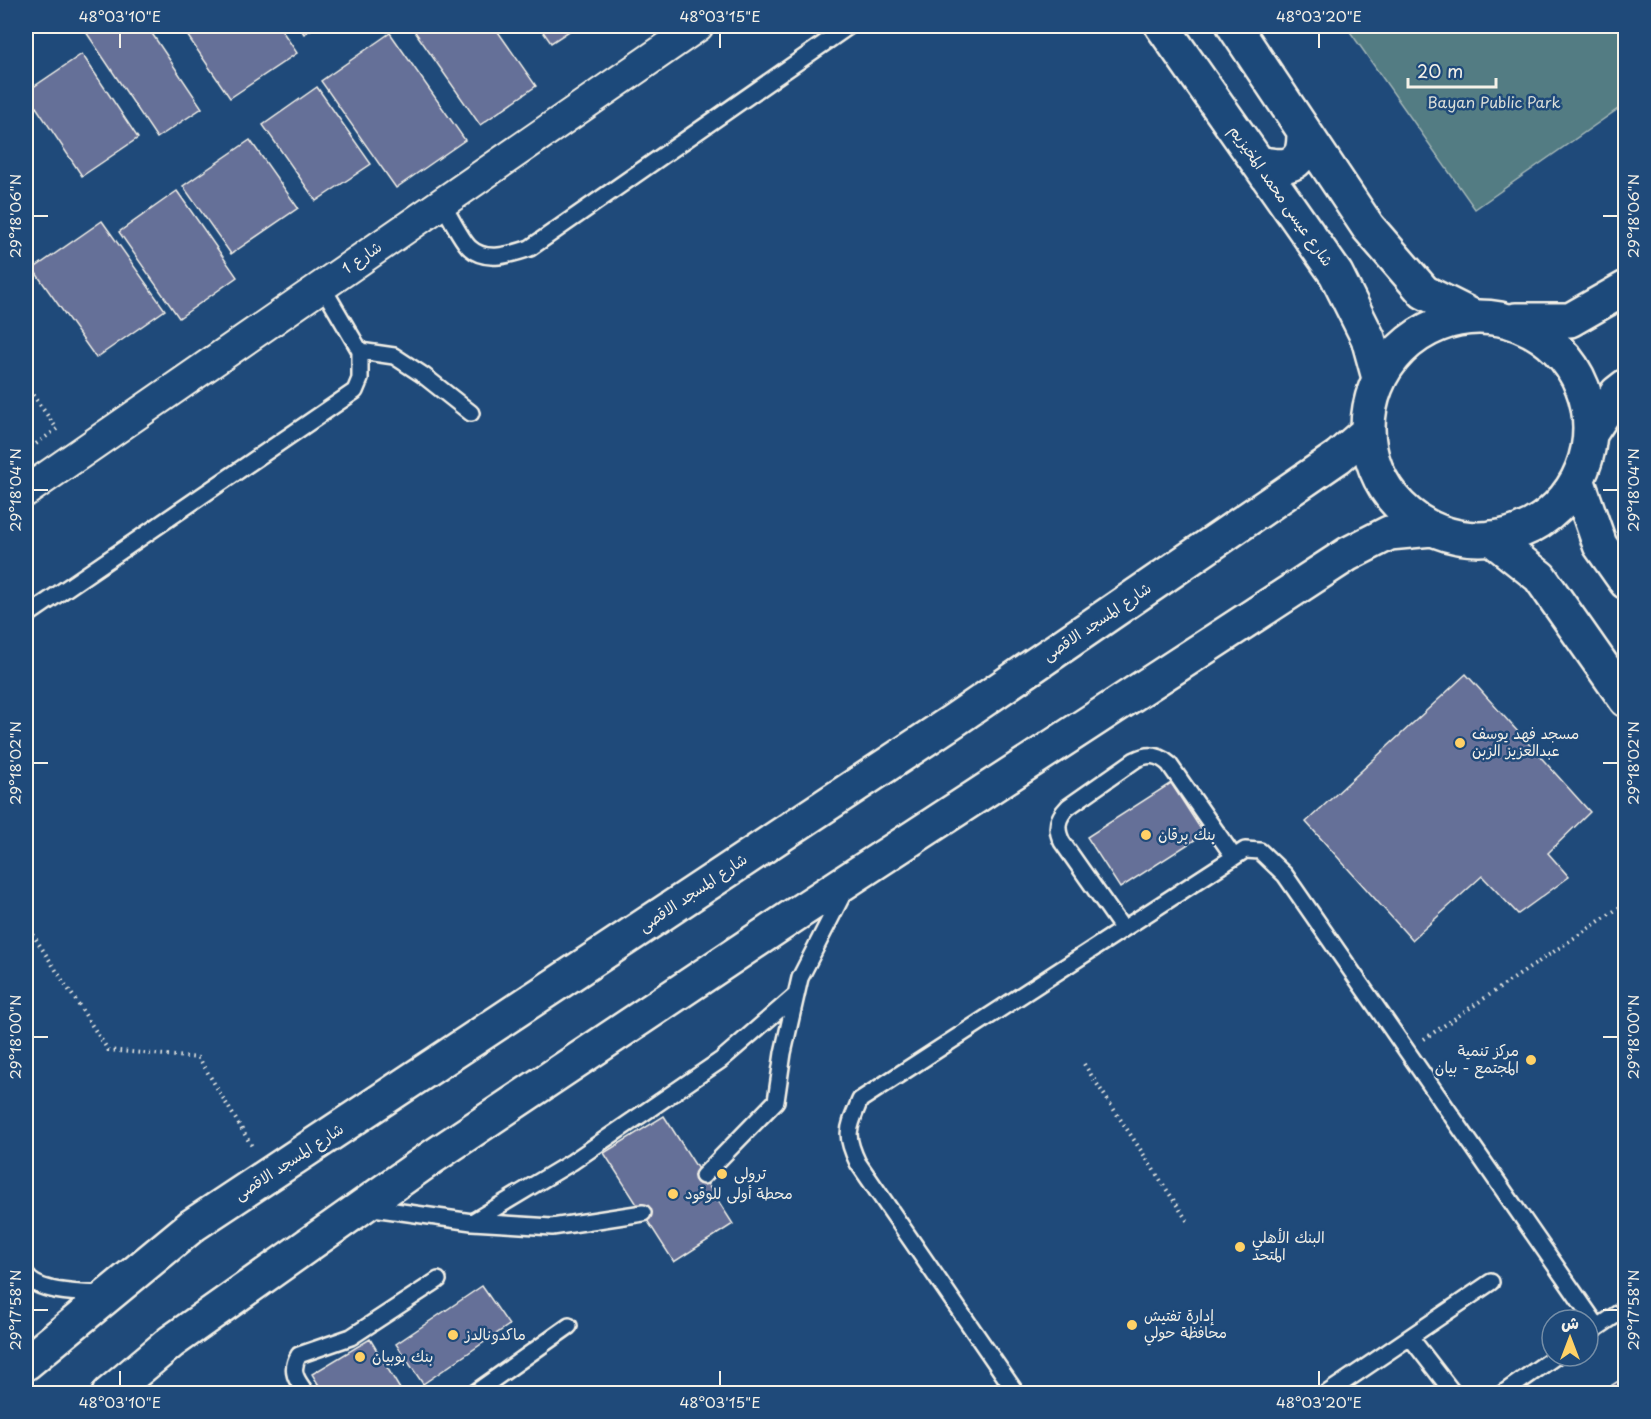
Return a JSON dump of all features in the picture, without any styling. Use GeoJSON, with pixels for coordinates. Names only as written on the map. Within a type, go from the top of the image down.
{"type":"FeatureCollection","features":[{"type":"Feature","properties":{"kind":"main road","name":"شارع عيسى محمد المخيزيم"},"geometry":{"type":"LineString","coordinates":[[1162,26],[1336,274],[1368,338],[1379,378]]}},
{"type":"Feature","properties":{"kind":"main road"},"geometry":{"type":"LineString","coordinates":[[1234,26],[1368,227],[1424,292],[1472,316]]}},
{"type":"Feature","properties":{"kind":"main road"},"geometry":{"type":"LineString","coordinates":[[1258,163],[1280,167],[1294,162],[1302,152],[1304,131]]}},
{"type":"Feature","properties":{"kind":"main road"},"geometry":{"type":"LineString","coordinates":[[1510,320],[1544,336],[1570,362],[1587,395],[1592,431],[1588,457],[1578,482],[1555,510],[1526,530],[1491,538],[1460,537],[1432,529],[1406,512],[1386,489],[1373,461],[1368,431],[1370,404],[1379,378],[1402,347],[1434,325],[1472,316],[1510,320],[1570,320],[1626,288]]}},
{"type":"Feature","properties":{"kind":"main road"},"geometry":{"type":"LineString","coordinates":[[1592,431],[1617,393],[1626,386]]}},
{"type":"Feature","properties":{"kind":"main road","name":"شارع المسجد الاقصى"},"geometry":{"type":"LineString","coordinates":[[26,1364],[193,1226],[962,715],[1338,457],[1368,431]]}},
{"type":"Feature","properties":{"kind":"main road"},"geometry":{"type":"LineString","coordinates":[[1578,482],[1600,545],[1626,582]]}},
{"type":"Feature","properties":{"kind":"main road"},"geometry":{"type":"LineString","coordinates":[[109,1394],[171,1342],[431,1158],[851,878],[1348,554],[1389,533],[1432,529]]}},
{"type":"Feature","properties":{"kind":"main road"},"geometry":{"type":"LineString","coordinates":[[1491,538],[1540,577],[1626,700]]}},
{"type":"Feature","properties":{"kind":"street","name":"شارع 1"},"geometry":{"type":"LineString","coordinates":[[26,491],[698,26]]}},
{"type":"Feature","properties":{"kind":"lane"},"geometry":{"type":"LineString","coordinates":[[442,203],[471,249],[490,257],[508,256],[530,248],[849,26]]}},
{"type":"Feature","properties":{"kind":"lane"},"geometry":{"type":"LineString","coordinates":[[26,616],[355,391],[360,379],[360,351],[322,286]]}},
{"type":"Feature","properties":{"kind":"lane"},"geometry":{"type":"LineString","coordinates":[[360,351],[394,356],[423,375],[471,413]]}},
{"type":"Feature","properties":{"kind":"lane"},"geometry":{"type":"LineString","coordinates":[[1123,929],[1062,842],[1058,833],[1058,824],[1061,814],[1068,807],[1135,760],[1153,755],[1162,758],[1234,857]]}},
{"type":"Feature","properties":{"kind":"lane"},"geometry":{"type":"LineString","coordinates":[[1017,1394],[858,1163],[848,1143],[850,1124],[860,1100],[1245,850],[1260,851],[1285,875],[1578,1308]]}},
{"type":"Feature","properties":{"kind":"lane"},"geometry":{"type":"LineString","coordinates":[[703,1176],[776,1101],[783,1053],[800,978],[851,878]]}},
{"type":"Feature","properties":{"kind":"lane"},"geometry":{"type":"LineString","coordinates":[[472,1222],[572,1162],[721,1060],[796,996]]}},
{"type":"Feature","properties":{"kind":"lane"},"geometry":{"type":"LineString","coordinates":[[363,1206],[472,1222],[552,1227],[643,1213]]}},
{"type":"Feature","properties":{"kind":"lane"},"geometry":{"type":"LineString","coordinates":[[26,1275],[29,1280],[54,1290],[109,1294]]}},
{"type":"Feature","properties":{"kind":"lane"},"geometry":{"type":"LineString","coordinates":[[307,1394],[294,1374],[294,1366],[299,1355],[351,1337],[438,1280]]}},
{"type":"Feature","properties":{"kind":"lane"},"geometry":{"type":"LineString","coordinates":[[1326,1394],[1491,1282]]}},
{"type":"Feature","properties":{"kind":"lane"},"geometry":{"type":"LineString","coordinates":[[1600,1326],[1626,1308]]}},
{"type":"Feature","properties":{"kind":"lane"},"geometry":{"type":"LineString","coordinates":[[473,1394],[568,1326]]}},
{"type":"Feature","properties":{"kind":"lane"},"geometry":{"type":"LineString","coordinates":[[1410,1337],[1454,1394]]}},
{"type":"Feature","properties":{"kind":"lane"},"geometry":{"type":"LineString","coordinates":[[1502,1394],[1540,1367]]}},
{"type":"Feature","properties":{"kind":"path"},"geometry":{"type":"LineString","coordinates":[[26,385],[57,429],[26,451]]}},
{"type":"Feature","properties":{"kind":"path"},"geometry":{"type":"LineString","coordinates":[[1406,1052],[1626,903]]}},
{"type":"Feature","properties":{"kind":"path"},"geometry":{"type":"LineString","coordinates":[[26,924],[108,1050],[199,1058],[269,1175]]}},
{"type":"Feature","properties":{"kind":"path"},"geometry":{"type":"LineString","coordinates":[[1084,1064],[1188,1222]]}},
{"type":"Feature","properties":{"kind":"green space","name":"Bayan Public Park"},"geometry":{"type":"Polygon","coordinates":[[[1346,26],[1625,26],[1625,104],[1475,209],[1346,26]]]}},
{"type":"Feature","properties":{"kind":"building"},"geometry":{"type":"Polygon","coordinates":[[[82,26],[147,26],[202,108],[157,138],[82,26]]]}},
{"type":"Feature","properties":{"kind":"building"},"geometry":{"type":"Polygon","coordinates":[[[181,26],[279,26],[297,53],[230,98],[181,26]]]}},
{"type":"Feature","properties":{"kind":"building"},"geometry":{"type":"Polygon","coordinates":[[[299,26],[317,26],[304,34],[299,26]]]}},
{"type":"Feature","properties":{"kind":"building"},"geometry":{"type":"Polygon","coordinates":[[[411,26],[494,26],[536,86],[480,125],[411,26]]]}},
{"type":"Feature","properties":{"kind":"building"},"geometry":{"type":"Polygon","coordinates":[[[539,26],[577,26],[551,43],[539,26]]]}},
{"type":"Feature","properties":{"kind":"building"},"geometry":{"type":"Polygon","coordinates":[[[390,33],[465,140],[396,188],[321,81],[390,33]]]}},
{"type":"Feature","properties":{"kind":"building"},"geometry":{"type":"Polygon","coordinates":[[[82,54],[138,138],[82,176],[26,92],[82,54]]]}},
{"type":"Feature","properties":{"kind":"building"},"geometry":{"type":"Polygon","coordinates":[[[317,87],[371,164],[316,201],[263,125],[317,87]]]}},
{"type":"Feature","properties":{"kind":"building"},"geometry":{"type":"Polygon","coordinates":[[[250,140],[298,208],[231,254],[183,186],[250,140]]]}},
{"type":"Feature","properties":{"kind":"building"},"geometry":{"type":"Polygon","coordinates":[[[177,191],[237,277],[179,318],[119,232],[177,191]]]}},
{"type":"Feature","properties":{"kind":"building"},"geometry":{"type":"Polygon","coordinates":[[[102,221],[165,310],[96,358],[33,269],[102,221]]]}},
{"type":"Feature","properties":{"kind":"building","name":"مسجد فهد يوسف عبدالعزيز الزبن"},"geometry":{"type":"Polygon","coordinates":[[[1466,674],[1590,812],[1548,853],[1569,877],[1518,914],[1482,876],[1412,940],[1306,822],[1466,674]]]}},
{"type":"Feature","properties":{"kind":"building","name":"بنك برقان"},"geometry":{"type":"Polygon","coordinates":[[[1171,783],[1204,834],[1120,888],[1087,837],[1171,783]]]}},
{"type":"Feature","properties":{"kind":"building","name":"محطة أولى للوقود"},"geometry":{"type":"Polygon","coordinates":[[[664,1116],[733,1224],[674,1262],[604,1153],[664,1116]]]}},
{"type":"Feature","properties":{"kind":"building","name":"ماكدونالدز"},"geometry":{"type":"Polygon","coordinates":[[[482,1286],[509,1325],[423,1384],[396,1344],[482,1286]]]}},
{"type":"Feature","properties":{"kind":"building","name":"بنك بوبيان"},"geometry":{"type":"Polygon","coordinates":[[[370,1339],[403,1394],[324,1394],[312,1374],[370,1339]]]}},
{"type":"Feature","properties":{"kind":"building"},"geometry":{"type":"Polygon","coordinates":[[[1626,1376],[1626,1394],[1598,1394],[1626,1376]]]}},
{"type":"Feature","properties":{"kind":"place","name":"مسجد فهد يوسف عبدالعزيز الزبن"},"geometry":{"type":"Point","coordinates":[1460,743]}},
{"type":"Feature","properties":{"kind":"place","name":"بنك برقان"},"geometry":{"type":"Point","coordinates":[1146,835]}},
{"type":"Feature","properties":{"kind":"place","name":"مركز تنمية المجتمع - بيان"},"geometry":{"type":"Point","coordinates":[1531,1060]}},
{"type":"Feature","properties":{"kind":"place","name":"ترولي"},"geometry":{"type":"Point","coordinates":[722,1174]}},
{"type":"Feature","properties":{"kind":"place","name":"محطة أولى للوقود"},"geometry":{"type":"Point","coordinates":[673,1194]}},
{"type":"Feature","properties":{"kind":"place","name":"البنك الأهلي المتحد"},"geometry":{"type":"Point","coordinates":[1240,1247]}},
{"type":"Feature","properties":{"kind":"place","name":"إدارة تفتيش محافظة حولي"},"geometry":{"type":"Point","coordinates":[1132,1325]}},
{"type":"Feature","properties":{"kind":"place","name":"ماكدونالدز"},"geometry":{"type":"Point","coordinates":[453,1335]}},
{"type":"Feature","properties":{"kind":"place","name":"بنك بوبيان"},"geometry":{"type":"Point","coordinates":[360,1357]}}]}
